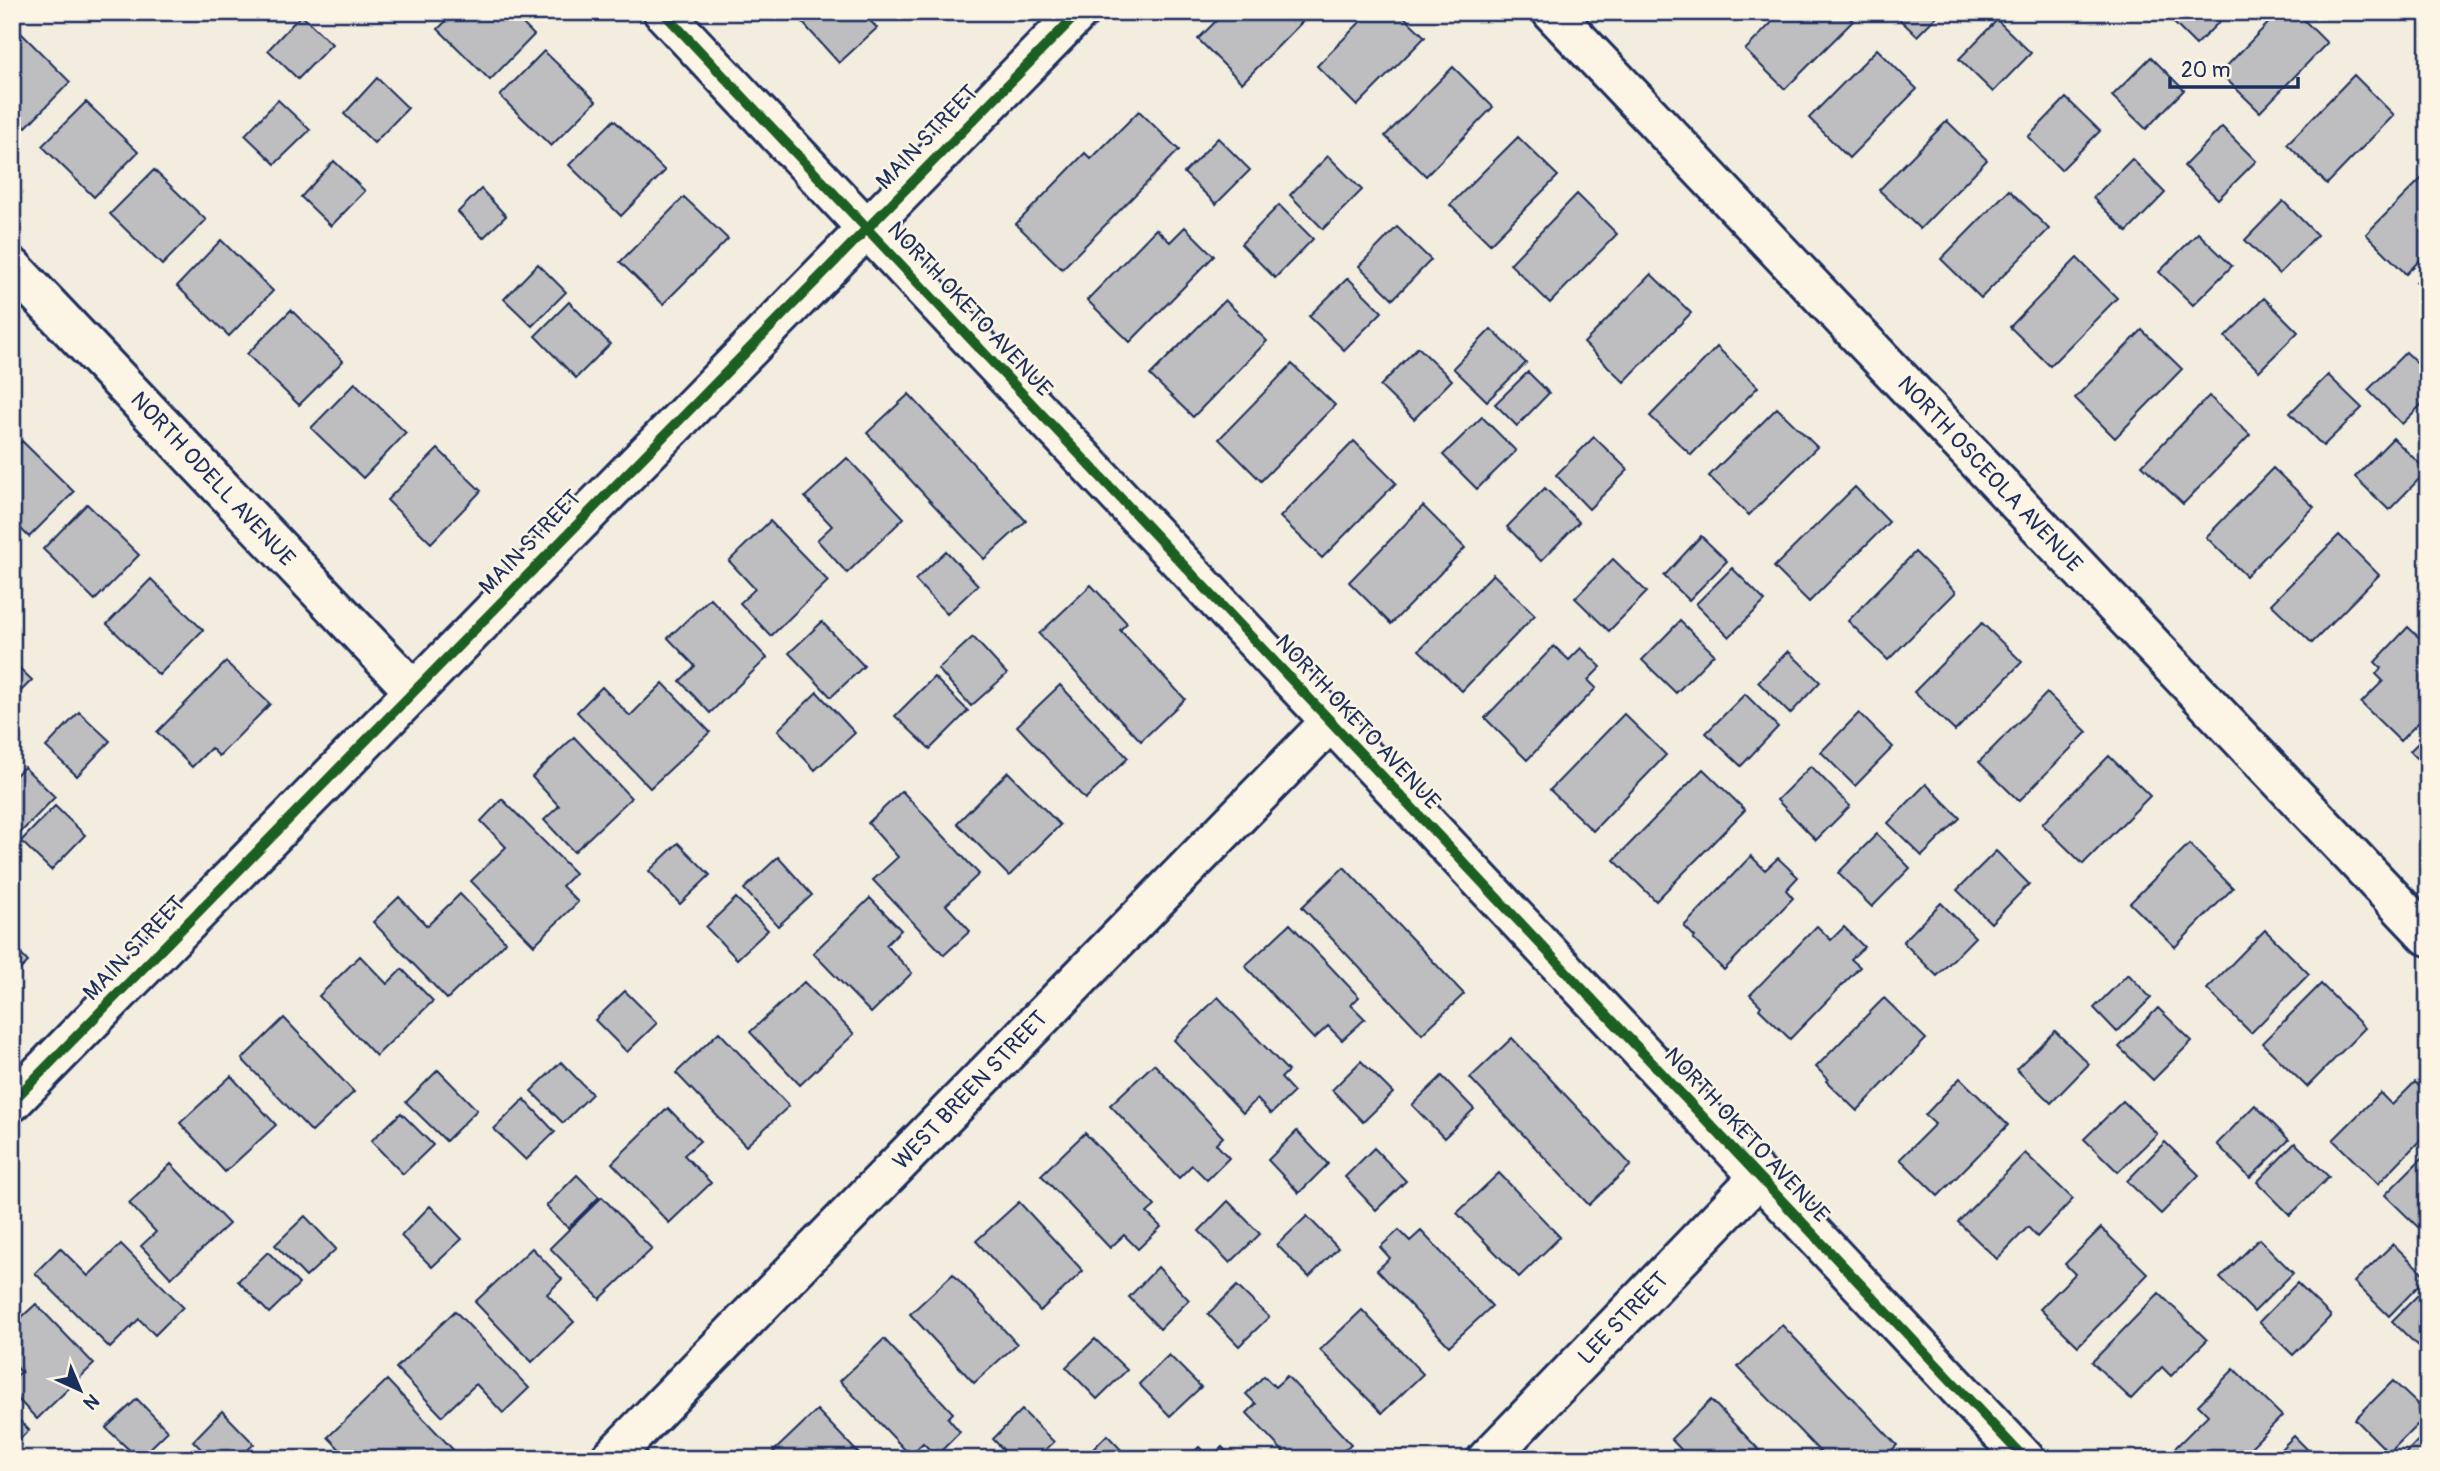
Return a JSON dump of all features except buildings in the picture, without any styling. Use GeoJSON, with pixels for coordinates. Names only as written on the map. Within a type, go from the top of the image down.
{"type":"FeatureCollection","features":[{"type":"Feature","properties":{"kind":"street","name":"NORTH OKETO AVENUE"},"geometry":{"type":"LineString","coordinates":[[663,12],[2025,1459]]}},
{"type":"Feature","properties":{"kind":"street","name":"MAIN STREET"},"geometry":{"type":"LineString","coordinates":[[12,1102],[1079,12]]}},
{"type":"Feature","properties":{"kind":"street","name":"NORTH OSCEOLA AVENUE"},"geometry":{"type":"LineString","coordinates":[[1552,12],[2428,936]]}},
{"type":"Feature","properties":{"kind":"street","name":"NORTH ODELL AVENUE"},"geometry":{"type":"LineString","coordinates":[[12,267],[414,691]]}},
{"type":"Feature","properties":{"kind":"street","name":"WEST BREEN STREET"},"geometry":{"type":"LineString","coordinates":[[610,1459],[1330,722]]}},
{"type":"Feature","properties":{"kind":"street","name":"LEE STREET"},"geometry":{"type":"LineString","coordinates":[[1487,1459],[1758,1178]]}},
{"type":"Feature","properties":{"kind":"cycle path"},"geometry":{"type":"LineString","coordinates":[[663,12],[2025,1459]]}},
{"type":"Feature","properties":{"kind":"cycle path"},"geometry":{"type":"LineString","coordinates":[[12,1102],[1079,12]]}}]}
